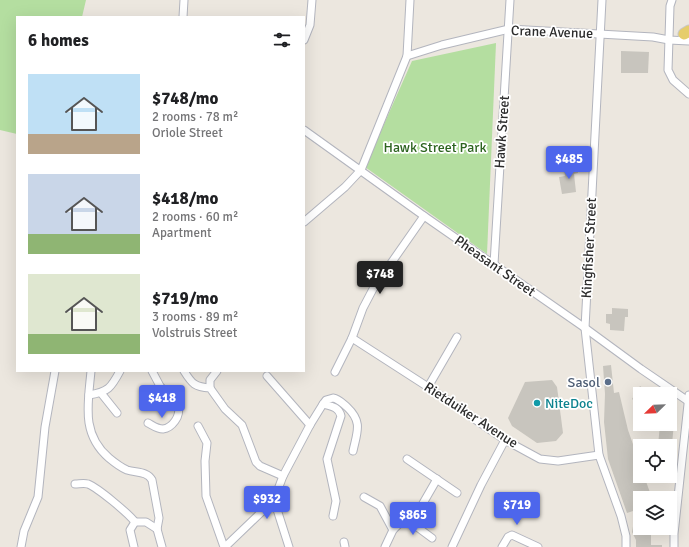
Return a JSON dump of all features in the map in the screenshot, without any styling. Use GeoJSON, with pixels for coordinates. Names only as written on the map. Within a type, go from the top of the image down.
{"type":"FeatureCollection","features":[{"type":"Feature","properties":{"kind":"street"},"geometry":{"type":"LineString","coordinates":[[183,16],[184,0]]}},
{"type":"Feature","properties":{"kind":"street"},"geometry":{"type":"LineString","coordinates":[[305,38],[310,26],[312,0]]}},
{"type":"Feature","properties":{"kind":"street"},"geometry":{"type":"LineString","coordinates":[[305,221],[345,187],[361,170],[407,56],[410,0]]}},
{"type":"Feature","properties":{"kind":"street","name":"Hawk Street"},"geometry":{"type":"LineString","coordinates":[[494,264],[510,0]]}},
{"type":"Feature","properties":{"kind":"street","name":"Kingfisher Street"},"geometry":{"type":"LineString","coordinates":[[602,0],[585,328],[599,455],[621,516],[626,536],[626,547]]}},
{"type":"Feature","properties":{"kind":"street"},"geometry":{"type":"LineString","coordinates":[[672,0],[670,6],[667,64],[669,74],[676,84],[689,94]]}},
{"type":"Feature","properties":{"kind":"street","name":"Crane Avenue"},"geometry":{"type":"LineString","coordinates":[[407,56],[442,44],[509,29],[653,37],[688,35]]}},
{"type":"Feature","properties":{"kind":"street","name":"Pheasant Street"},"geometry":{"type":"LineString","coordinates":[[305,131],[564,315],[585,328],[640,369],[688,398]]}},
{"type":"Feature","properties":{"kind":"street"},"geometry":{"type":"LineString","coordinates":[[335,372],[352,338],[363,308],[373,289],[424,216]]}},
{"type":"Feature","properties":{"kind":"street"},"geometry":{"type":"LineString","coordinates":[[428,387],[457,337]]}},
{"type":"Feature","properties":{"kind":"street","name":"Rietduiker Avenue"},"geometry":{"type":"LineString","coordinates":[[352,338],[428,387],[505,440],[540,459],[558,461],[599,455]]}},
{"type":"Feature","properties":{"kind":"street"},"geometry":{"type":"LineString","coordinates":[[21,547],[24,531],[38,497],[45,427],[55,372]]}},
{"type":"Feature","properties":{"kind":"street"},"geometry":{"type":"LineString","coordinates":[[91,372],[88,395],[88,425],[96,444],[106,455],[120,466],[146,474],[152,480],[159,518],[157,529],[162,547]]}},
{"type":"Feature","properties":{"kind":"street"},"geometry":{"type":"LineString","coordinates":[[88,395],[101,393],[109,389],[119,372]]}},
{"type":"Feature","properties":{"kind":"street"},"geometry":{"type":"LineString","coordinates":[[148,423],[159,428],[166,428],[176,419],[179,413],[178,407],[160,386],[153,372]]}},
{"type":"Feature","properties":{"kind":"street"},"geometry":{"type":"LineString","coordinates":[[185,372],[196,386],[210,388]]}},
{"type":"Feature","properties":{"kind":"street"},"geometry":{"type":"LineString","coordinates":[[216,372],[210,380],[210,388],[225,409],[242,425],[257,463],[283,476]]}},
{"type":"Feature","properties":{"kind":"street"},"geometry":{"type":"LineString","coordinates":[[267,376],[310,425]]}},
{"type":"Feature","properties":{"kind":"street"},"geometry":{"type":"LineString","coordinates":[[101,393],[117,413]]}},
{"type":"Feature","properties":{"kind":"street"},"geometry":{"type":"LineString","coordinates":[[198,426],[206,443],[206,496],[225,547],[274,500],[283,476],[310,425],[323,404],[329,399],[335,398],[348,408],[356,418],[358,429],[353,451]]}},
{"type":"Feature","properties":{"kind":"street"},"geometry":{"type":"LineString","coordinates":[[674,547],[674,534],[688,398]]}},
{"type":"Feature","properties":{"kind":"street"},"geometry":{"type":"LineString","coordinates":[[323,404],[336,408],[341,416],[327,458],[336,501],[334,516]]}},
{"type":"Feature","properties":{"kind":"street"},"geometry":{"type":"LineString","coordinates":[[452,547],[478,491],[505,440]]}},
{"type":"Feature","properties":{"kind":"street"},"geometry":{"type":"LineString","coordinates":[[407,459],[457,493]]}},
{"type":"Feature","properties":{"kind":"street"},"geometry":{"type":"LineString","coordinates":[[385,547],[393,530],[405,518],[422,506],[437,479]]}},
{"type":"Feature","properties":{"kind":"street"},"geometry":{"type":"LineString","coordinates":[[75,484],[84,483],[92,486],[128,513],[135,522]]}},
{"type":"Feature","properties":{"kind":"street"},"geometry":{"type":"LineString","coordinates":[[364,497],[380,506],[393,530]]}},
{"type":"Feature","properties":{"kind":"street"},"geometry":{"type":"LineString","coordinates":[[274,500],[289,547]]}},
{"type":"Feature","properties":{"kind":"street"},"geometry":{"type":"LineString","coordinates":[[405,518],[432,538]]}},
{"type":"Feature","properties":{"kind":"street"},"geometry":{"type":"LineString","coordinates":[[135,522],[146,522],[157,529]]}},
{"type":"Feature","properties":{"kind":"street"},"geometry":{"type":"LineString","coordinates":[[134,547],[130,530],[135,522]]}},
{"type":"Feature","properties":{"kind":"street"},"geometry":{"type":"LineString","coordinates":[[502,547],[508,537],[512,535],[538,547]]}},
{"type":"Feature","properties":{"kind":"green space"},"geometry":{"type":"Polygon","coordinates":[[[0,0],[86,0],[82,16],[16,16],[16,134],[0,130],[0,0]]]}},
{"type":"Feature","properties":{"kind":"green space","name":"Hawk Street Park"},"geometry":{"type":"Polygon","coordinates":[[[496,43],[487,254],[365,167],[412,61],[496,43]]]}},
{"type":"Feature","properties":{"kind":"building"},"geometry":{"type":"Polygon","coordinates":[[[621,51],[649,52],[648,73],[621,73],[621,51]]]}},
{"type":"Feature","properties":{"kind":"building"},"geometry":{"type":"Polygon","coordinates":[[[577,166],[578,173],[574,174],[576,192],[562,194],[559,177],[565,176],[564,168],[577,166]]]}},
{"type":"Feature","properties":{"kind":"building"},"geometry":{"type":"Polygon","coordinates":[[[612,308],[628,309],[628,317],[625,317],[624,331],[610,330],[610,324],[606,323],[606,314],[612,314],[612,308]]]}},
{"type":"Feature","properties":{"kind":"building"},"geometry":{"type":"Polygon","coordinates":[[[611,365],[614,393],[619,392],[633,444],[633,483],[647,483],[649,491],[633,491],[633,511],[627,513],[608,459],[604,422],[605,394],[603,366],[611,365]]]}},
{"type":"Feature","properties":{"kind":"building","name":"NiteDoc"},"geometry":{"type":"Polygon","coordinates":[[[552,380],[557,387],[563,433],[556,441],[537,443],[512,426],[508,418],[525,382],[552,380]]]}},
{"type":"Feature","properties":{"kind":"building"},"geometry":{"type":"Polygon","coordinates":[[[659,431],[673,431],[672,439],[659,439],[659,431]]]}},
{"type":"Feature","properties":{"kind":"building"},"geometry":{"type":"Polygon","coordinates":[[[634,535],[651,535],[651,545],[662,545],[662,547],[636,547],[636,540],[634,535]]]}},
{"type":"Feature","properties":{"kind":"place","name":"Sasol"},"geometry":{"type":"Point","coordinates":[608,382]}},
{"type":"Feature","properties":{"kind":"place","name":"NiteDoc"},"geometry":{"type":"Point","coordinates":[537,403]}}]}
